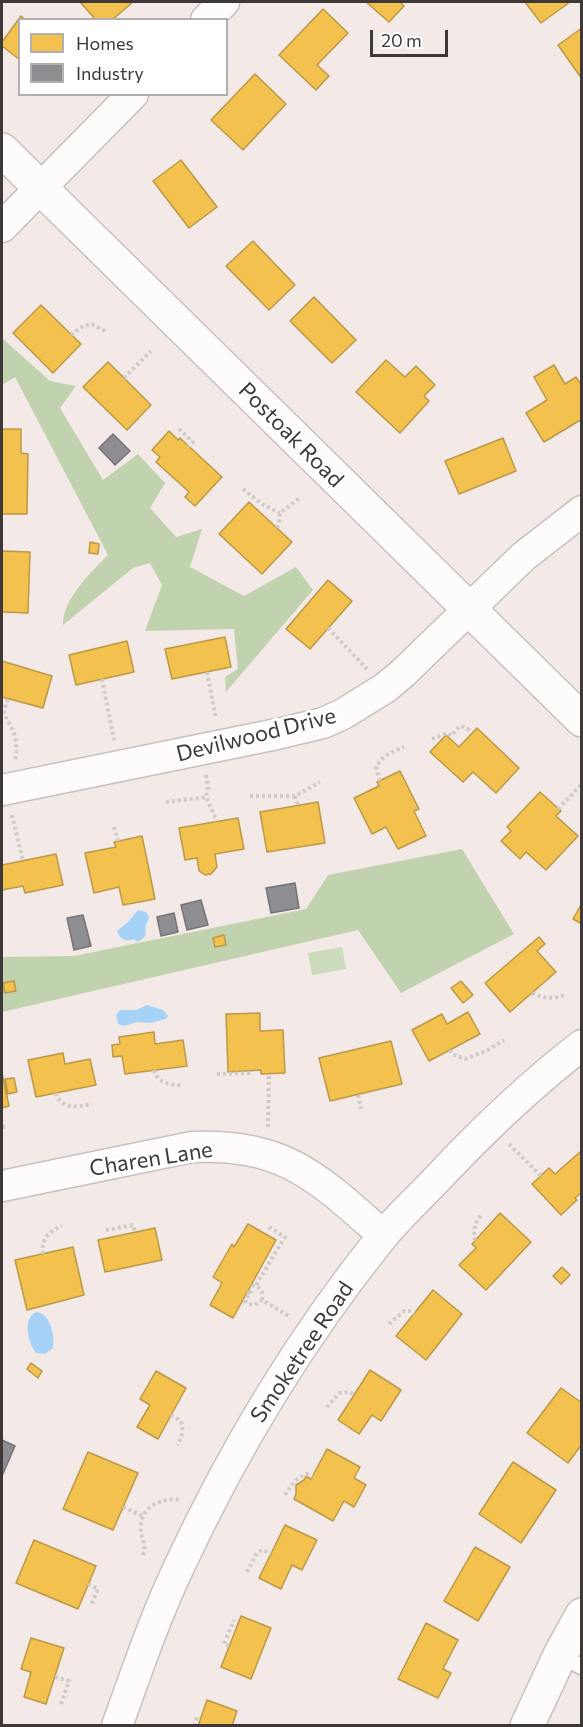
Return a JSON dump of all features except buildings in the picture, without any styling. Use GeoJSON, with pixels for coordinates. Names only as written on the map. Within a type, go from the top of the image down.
{"type":"FeatureCollection","features":[{"type":"Feature","properties":{"kind":"street"},"geometry":{"type":"LineString","coordinates":[[208,18],[224,2]]}},
{"type":"Feature","properties":{"kind":"street"},"geometry":{"type":"LineString","coordinates":[[2,227],[131,96]]}},
{"type":"Feature","properties":{"kind":"street","name":"Postoak Road"},"geometry":{"type":"LineString","coordinates":[[2,150],[582,720]]}},
{"type":"Feature","properties":{"kind":"street","name":"Devilwood Drive"},"geometry":{"type":"LineString","coordinates":[[7,789],[323,723],[359,706],[403,674],[524,556],[582,511]]}},
{"type":"Feature","properties":{"kind":"street","name":"Smoketree Road"},"geometry":{"type":"LineString","coordinates":[[117,1725],[134,1675],[205,1513],[280,1377],[383,1235],[490,1124],[538,1080],[582,1045]]}},
{"type":"Feature","properties":{"kind":"street","name":"Charen Lane"},"geometry":{"type":"LineString","coordinates":[[2,1186],[192,1147],[242,1148],[281,1159],[310,1174],[326,1185],[383,1235]]}},
{"type":"Feature","properties":{"kind":"street"},"geometry":{"type":"LineString","coordinates":[[535,1722],[571,1661],[582,1615]]}},
{"type":"Feature","properties":{"kind":"path"},"geometry":{"type":"LineString","coordinates":[[71,335],[83,326],[92,324],[105,331]]}},
{"type":"Feature","properties":{"kind":"path"},"geometry":{"type":"LineString","coordinates":[[124,378],[151,351]]}},
{"type":"Feature","properties":{"kind":"path"},"geometry":{"type":"LineString","coordinates":[[179,429],[193,442],[188,446]]}},
{"type":"Feature","properties":{"kind":"path"},"geometry":{"type":"LineString","coordinates":[[243,489],[262,504],[280,513]]}},
{"type":"Feature","properties":{"kind":"path"},"geometry":{"type":"LineString","coordinates":[[277,528],[280,513],[301,497]]}},
{"type":"Feature","properties":{"kind":"path"},"geometry":{"type":"LineString","coordinates":[[328,628],[385,688]]}},
{"type":"Feature","properties":{"kind":"path"},"geometry":{"type":"LineString","coordinates":[[207,672],[212,748],[206,797],[217,821]]}},
{"type":"Feature","properties":{"kind":"path"},"geometry":{"type":"LineString","coordinates":[[102,679],[119,766]]}},
{"type":"Feature","properties":{"kind":"path"},"geometry":{"type":"LineString","coordinates":[[8,699],[4,707],[16,739],[16,757],[7,789],[23,861]]}},
{"type":"Feature","properties":{"kind":"path"},"geometry":{"type":"LineString","coordinates":[[432,739],[447,733],[451,736],[460,726],[472,732]]}},
{"type":"Feature","properties":{"kind":"path"},"geometry":{"type":"LineString","coordinates":[[380,781],[376,767],[380,760],[387,754],[404,747]]}},
{"type":"Feature","properties":{"kind":"path"},"geometry":{"type":"LineString","coordinates":[[250,796],[295,796],[320,782]]}},
{"type":"Feature","properties":{"kind":"path"},"geometry":{"type":"LineString","coordinates":[[558,809],[582,784]]}},
{"type":"Feature","properties":{"kind":"path"},"geometry":{"type":"LineString","coordinates":[[295,796],[298,805]]}},
{"type":"Feature","properties":{"kind":"path"},"geometry":{"type":"LineString","coordinates":[[166,802],[206,797]]}},
{"type":"Feature","properties":{"kind":"path"},"geometry":{"type":"LineString","coordinates":[[114,827],[118,841]]}},
{"type":"Feature","properties":{"kind":"path"},"geometry":{"type":"LineString","coordinates":[[532,993],[541,998],[553,999],[565,995]]}},
{"type":"Feature","properties":{"kind":"path"},"geometry":{"type":"LineString","coordinates":[[450,1050],[453,1054],[465,1059],[488,1050],[504,1040]]}},
{"type":"Feature","properties":{"kind":"path"},"geometry":{"type":"LineString","coordinates":[[154,1070],[161,1082],[183,1085]]}},
{"type":"Feature","properties":{"kind":"path"},"geometry":{"type":"LineString","coordinates":[[217,1074],[252,1073],[252,1071]]}},
{"type":"Feature","properties":{"kind":"path"},"geometry":{"type":"LineString","coordinates":[[265,1154],[268,1139],[269,1074]]}},
{"type":"Feature","properties":{"kind":"path"},"geometry":{"type":"LineString","coordinates":[[56,1093],[64,1105],[76,1107],[92,1104]]}},
{"type":"Feature","properties":{"kind":"path"},"geometry":{"type":"LineString","coordinates":[[358,1095],[361,1109]]}},
{"type":"Feature","properties":{"kind":"path"},"geometry":{"type":"LineString","coordinates":[[490,1124],[541,1176]]}},
{"type":"Feature","properties":{"kind":"path"},"geometry":{"type":"LineString","coordinates":[[476,1240],[474,1238],[476,1224],[482,1214]]}},
{"type":"Feature","properties":{"kind":"path"},"geometry":{"type":"LineString","coordinates":[[106,1230],[133,1224],[135,1232]]}},
{"type":"Feature","properties":{"kind":"path"},"geometry":{"type":"LineString","coordinates":[[262,1300],[255,1305],[245,1301],[248,1292],[256,1285],[285,1237],[267,1226]]}},
{"type":"Feature","properties":{"kind":"path"},"geometry":{"type":"LineString","coordinates":[[43,1254],[42,1245],[46,1237],[53,1230],[62,1227]]}},
{"type":"Feature","properties":{"kind":"path"},"geometry":{"type":"LineString","coordinates":[[256,1285],[261,1288],[262,1300]]}},
{"type":"Feature","properties":{"kind":"path"},"geometry":{"type":"LineString","coordinates":[[262,1300],[313,1330]]}},
{"type":"Feature","properties":{"kind":"path"},"geometry":{"type":"LineString","coordinates":[[389,1324],[404,1311],[414,1314]]}},
{"type":"Feature","properties":{"kind":"path"},"geometry":{"type":"LineString","coordinates":[[327,1407],[339,1393],[346,1392],[354,1395]]}},
{"type":"Feature","properties":{"kind":"path"},"geometry":{"type":"LineString","coordinates":[[171,1415],[181,1421],[182,1425],[181,1439],[177,1445]]}},
{"type":"Feature","properties":{"kind":"path"},"geometry":{"type":"LineString","coordinates":[[285,1495],[300,1476],[307,1474],[312,1477]]}},
{"type":"Feature","properties":{"kind":"path"},"geometry":{"type":"LineString","coordinates":[[143,1555],[146,1546],[140,1523],[147,1510],[158,1502],[171,1498],[188,1503],[205,1513]]}},
{"type":"Feature","properties":{"kind":"path"},"geometry":{"type":"LineString","coordinates":[[123,1507],[143,1516]]}},
{"type":"Feature","properties":{"kind":"path"},"geometry":{"type":"LineString","coordinates":[[247,1572],[257,1553],[262,1550],[271,1553]]}},
{"type":"Feature","properties":{"kind":"path"},"geometry":{"type":"LineString","coordinates":[[88,1584],[98,1588],[91,1605]]}},
{"type":"Feature","properties":{"kind":"path"},"geometry":{"type":"LineString","coordinates":[[229,1646],[225,1644],[234,1620]]}},
{"type":"Feature","properties":{"kind":"path"},"geometry":{"type":"LineString","coordinates":[[55,1677],[69,1681],[61,1704]]}},
{"type":"Feature","properties":{"kind":"path"},"geometry":{"type":"LineString","coordinates":[[194,1725],[197,1717],[200,1718]]}},
{"type":"Feature","properties":{"kind":"green space"},"geometry":{"type":"Polygon","coordinates":[[[2,338],[50,381],[76,386],[60,408],[103,480],[138,454],[165,483],[150,508],[176,537],[202,529],[190,567],[244,596],[296,567],[313,590],[226,692],[225,677],[238,669],[234,629],[145,631],[162,585],[150,563],[133,568],[63,625],[67,606],[72,596],[108,555],[15,377],[2,385],[2,338]]]}},
{"type":"Feature","properties":{"kind":"green space"},"geometry":{"type":"Polygon","coordinates":[[[462,849],[514,934],[401,993],[358,930],[2,1012],[2,957],[74,956],[306,909],[328,875],[462,849]]]}},
{"type":"Feature","properties":{"kind":"green space"},"geometry":{"type":"Polygon","coordinates":[[[342,947],[346,969],[312,975],[308,953],[342,947]]]}},
{"type":"Feature","properties":{"kind":"water"},"geometry":{"type":"Polygon","coordinates":[[[138,910],[146,912],[149,917],[145,936],[138,942],[133,939],[123,939],[117,931],[138,910]]]}},
{"type":"Feature","properties":{"kind":"water"},"geometry":{"type":"Polygon","coordinates":[[[147,1005],[163,1010],[168,1016],[166,1019],[150,1023],[137,1022],[124,1026],[118,1024],[116,1015],[120,1010],[136,1010],[147,1005]]]}},
{"type":"Feature","properties":{"kind":"water"},"geometry":{"type":"Polygon","coordinates":[[[36,1312],[45,1316],[51,1326],[53,1348],[45,1354],[36,1353],[29,1337],[29,1320],[36,1312]]]}}]}
